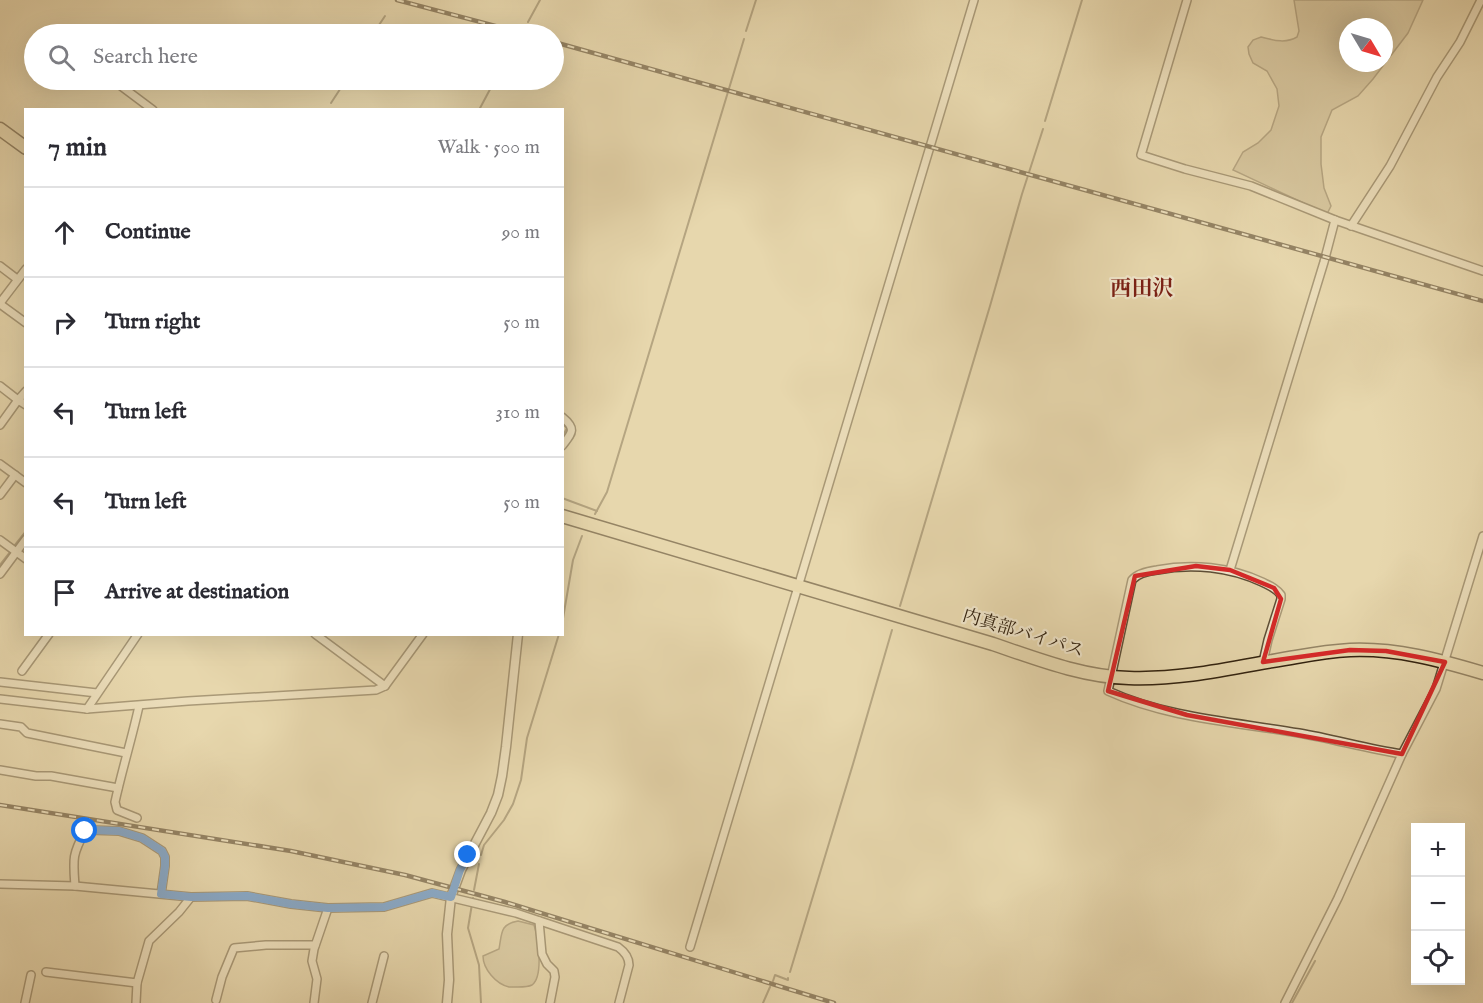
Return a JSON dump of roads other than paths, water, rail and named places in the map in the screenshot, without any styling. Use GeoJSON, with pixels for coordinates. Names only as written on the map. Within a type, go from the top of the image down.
{"type":"FeatureCollection","features":[{"type":"Feature","properties":{"kind":"highway"},"geometry":{"type":"LineString","coordinates":[[0,129],[24,147]]}},
{"type":"Feature","properties":{"kind":"highway","name":"内真部バイパス"},"geometry":{"type":"LineString","coordinates":[[564,517],[993,644],[1046,662],[1110,677],[1166,678],[1196,675],[1263,662],[1350,650],[1386,651],[1414,655],[1483,673]]}},
{"type":"Feature","properties":{"kind":"street"},"geometry":{"type":"LineString","coordinates":[[690,947],[974,0]]}},
{"type":"Feature","properties":{"kind":"street"},"geometry":{"type":"LineString","coordinates":[[1187,0],[1141,155],[1251,186],[1351,226],[1483,271]]}},
{"type":"Feature","properties":{"kind":"street"},"geometry":{"type":"LineString","coordinates":[[1351,226],[1390,166],[1481,0]]}},
{"type":"Feature","properties":{"kind":"street"},"geometry":{"type":"LineString","coordinates":[[126,90],[149,108]]}},
{"type":"Feature","properties":{"kind":"street"},"geometry":{"type":"LineString","coordinates":[[1230,570],[1335,220]]}},
{"type":"Feature","properties":{"kind":"street"},"geometry":{"type":"LineString","coordinates":[[0,266],[17,279]]}},
{"type":"Feature","properties":{"kind":"street"},"geometry":{"type":"LineString","coordinates":[[24,271],[0,303],[24,321]]}},
{"type":"Feature","properties":{"kind":"street"},"geometry":{"type":"LineString","coordinates":[[0,386],[24,404]]}},
{"type":"Feature","properties":{"kind":"street"},"geometry":{"type":"LineString","coordinates":[[0,425],[24,393]]}},
{"type":"Feature","properties":{"kind":"street"},"geometry":{"type":"LineString","coordinates":[[564,418],[572,428],[572,432],[564,443]]}},
{"type":"Feature","properties":{"kind":"street"},"geometry":{"type":"LineString","coordinates":[[0,464],[24,482]]}},
{"type":"Feature","properties":{"kind":"street"},"geometry":{"type":"LineString","coordinates":[[0,495],[15,475]]}},
{"type":"Feature","properties":{"kind":"street"},"geometry":{"type":"LineString","coordinates":[[1286,1003],[1338,898],[1402,754],[1436,689],[1483,536]]}},
{"type":"Feature","properties":{"kind":"street"},"geometry":{"type":"LineString","coordinates":[[0,540],[24,558]]}},
{"type":"Feature","properties":{"kind":"street"},"geometry":{"type":"LineString","coordinates":[[0,574],[24,542]]}},
{"type":"Feature","properties":{"kind":"street"},"geometry":{"type":"LineString","coordinates":[[1263,662],[1281,595],[1274,588],[1256,579],[1230,570],[1176,566],[1135,576],[1132,580],[1108,691],[1128,700],[1186,715],[1300,733],[1368,749],[1402,754]]}},
{"type":"Feature","properties":{"kind":"street"},"geometry":{"type":"LineString","coordinates":[[22,671],[48,636]]}},
{"type":"Feature","properties":{"kind":"street"},"geometry":{"type":"LineString","coordinates":[[87,709],[134,636]]}},
{"type":"Feature","properties":{"kind":"street"},"geometry":{"type":"LineString","coordinates":[[318,636],[384,686]]}},
{"type":"Feature","properties":{"kind":"street"},"geometry":{"type":"LineString","coordinates":[[0,699],[87,709],[376,690],[384,686],[422,636]]}},
{"type":"Feature","properties":{"kind":"street"},"geometry":{"type":"LineString","coordinates":[[447,1003],[449,980],[447,934],[451,897],[460,870],[491,813],[498,795],[505,757],[518,636]]}},
{"type":"Feature","properties":{"kind":"street"},"geometry":{"type":"LineString","coordinates":[[0,682],[98,693]]}},
{"type":"Feature","properties":{"kind":"street"},"geometry":{"type":"LineString","coordinates":[[137,818],[117,810],[115,802],[139,706]]}},
{"type":"Feature","properties":{"kind":"street"},"geometry":{"type":"LineString","coordinates":[[0,724],[21,727],[27,733],[126,753]]}},
{"type":"Feature","properties":{"kind":"street"},"geometry":{"type":"LineString","coordinates":[[0,770],[118,788]]}},
{"type":"Feature","properties":{"kind":"street"},"geometry":{"type":"LineString","coordinates":[[75,886],[74,854],[85,831],[119,831],[142,838],[162,851],[165,866],[161,894]]}},
{"type":"Feature","properties":{"kind":"street"},"geometry":{"type":"LineString","coordinates":[[0,884],[75,886],[191,897],[247,896],[328,908],[384,907],[432,893],[516,913],[618,947],[629,960],[620,1003]]}},
{"type":"Feature","properties":{"kind":"street"},"geometry":{"type":"LineString","coordinates":[[136,1003],[137,983],[149,941],[191,897]]}},
{"type":"Feature","properties":{"kind":"street"},"geometry":{"type":"LineString","coordinates":[[314,1003],[317,979],[312,961],[328,908]]}},
{"type":"Feature","properties":{"kind":"street"},"geometry":{"type":"LineString","coordinates":[[539,921],[542,954],[554,971],[555,977],[550,1003]]}},
{"type":"Feature","properties":{"kind":"street"},"geometry":{"type":"LineString","coordinates":[[216,1000],[222,977],[234,948],[266,945],[315,945]]}},
{"type":"Feature","properties":{"kind":"street"},"geometry":{"type":"LineString","coordinates":[[372,1003],[384,956]]}},
{"type":"Feature","properties":{"kind":"street"},"geometry":{"type":"LineString","coordinates":[[46,972],[137,983]]}},
{"type":"Feature","properties":{"kind":"street"},"geometry":{"type":"LineString","coordinates":[[25,1003],[31,975]]}},
{"type":"Feature","properties":{"kind":"waterway"},"geometry":{"type":"LineString","coordinates":[[528,22],[540,0]]}},
{"type":"Feature","properties":{"kind":"waterway"},"geometry":{"type":"LineString","coordinates":[[746,31],[756,0]]}},
{"type":"Feature","properties":{"kind":"waterway"},"geometry":{"type":"LineString","coordinates":[[1045,121],[1082,0]]}},
{"type":"Feature","properties":{"kind":"waterway"},"geometry":{"type":"LineString","coordinates":[[380,24],[385,16]]}},
{"type":"Feature","properties":{"kind":"waterway"},"geometry":{"type":"LineString","coordinates":[[595,514],[607,492],[744,39]]}},
{"type":"Feature","properties":{"kind":"waterway"},"geometry":{"type":"LineString","coordinates":[[331,103],[339,90]]}},
{"type":"Feature","properties":{"kind":"waterway"},"geometry":{"type":"LineString","coordinates":[[480,108],[490,90]]}},
{"type":"Feature","properties":{"kind":"waterway"},"geometry":{"type":"LineString","coordinates":[[900,606],[1043,129]]}},
{"type":"Feature","properties":{"kind":"waterway"},"geometry":{"type":"LineString","coordinates":[[564,425],[567,428],[564,434]]}},
{"type":"Feature","properties":{"kind":"waterway"},"geometry":{"type":"LineString","coordinates":[[564,499],[597,511]]}},
{"type":"Feature","properties":{"kind":"waterway"},"geometry":{"type":"LineString","coordinates":[[14,546],[24,534]]}},
{"type":"Feature","properties":{"kind":"waterway"},"geometry":{"type":"LineString","coordinates":[[564,612],[573,560],[582,536]]}},
{"type":"Feature","properties":{"kind":"waterway"},"geometry":{"type":"LineString","coordinates":[[0,565],[10,552]]}},
{"type":"Feature","properties":{"kind":"waterway"},"geometry":{"type":"LineString","coordinates":[[790,972],[892,630]]}},
{"type":"Feature","properties":{"kind":"waterway"},"geometry":{"type":"LineString","coordinates":[[481,855],[484,845],[504,820],[513,804],[521,780],[527,738],[558,636]]}},
{"type":"Feature","properties":{"kind":"waterway"},"geometry":{"type":"LineString","coordinates":[[474,890],[479,864]]}},
{"type":"Feature","properties":{"kind":"waterway"},"geometry":{"type":"LineString","coordinates":[[473,898],[468,928],[479,965],[481,1003]]}},
{"type":"Feature","properties":{"kind":"waterway"},"geometry":{"type":"LineString","coordinates":[[1292,1003],[1315,961]]}},
{"type":"Feature","properties":{"kind":"waterway"},"geometry":{"type":"LineString","coordinates":[[773,981],[775,975],[788,980],[788,978]]}},
{"type":"Feature","properties":{"kind":"waterway"},"geometry":{"type":"LineString","coordinates":[[763,1003],[770,987]]}},
{"type":"Feature","properties":{"kind":"railway"},"geometry":{"type":"LineString","coordinates":[[397,0],[488,24]]}},
{"type":"Feature","properties":{"kind":"railway"},"geometry":{"type":"LineString","coordinates":[[564,45],[1483,301]]}},
{"type":"Feature","properties":{"kind":"railway"},"geometry":{"type":"LineString","coordinates":[[0,805],[291,851],[405,875],[505,902],[834,1003]]}},
{"type":"Feature","properties":{"kind":"district","name":"西田沢"},"geometry":{"type":"Point","coordinates":[1142,289]}}]}
